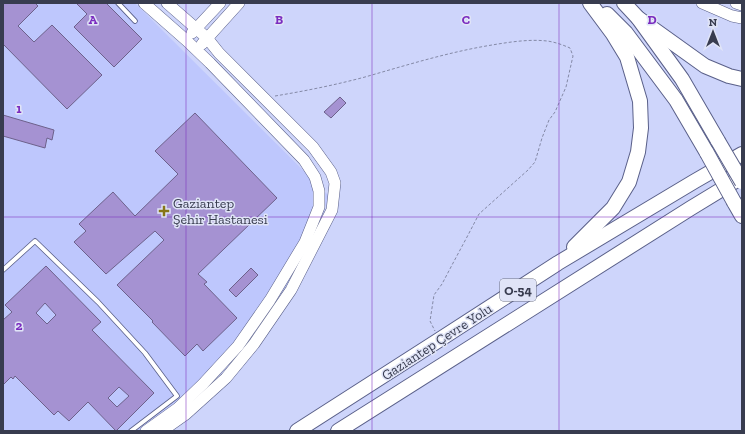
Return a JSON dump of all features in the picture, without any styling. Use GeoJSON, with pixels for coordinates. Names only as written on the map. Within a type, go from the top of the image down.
{"type":"FeatureCollection","features":[{"type":"Feature","properties":{"kind":"highway"},"geometry":{"type":"LineString","coordinates":[[558,263],[614,208],[629,182],[638,152],[641,128],[640,101],[627,58],[614,34],[590,3]]}},
{"type":"Feature","properties":{"kind":"highway"},"geometry":{"type":"LineString","coordinates":[[595,3],[626,33],[676,100],[707,152],[742,216]]}},
{"type":"Feature","properties":{"kind":"highway"},"geometry":{"type":"LineString","coordinates":[[624,3],[638,18],[682,79],[742,182]]}},
{"type":"Feature","properties":{"kind":"highway"},"geometry":{"type":"LineString","coordinates":[[638,18],[705,66],[729,76],[742,79]]}},
{"type":"Feature","properties":{"kind":"highway","name":"Gaziantep Çevre Yolu"},"geometry":{"type":"LineString","coordinates":[[297,431],[558,263],[742,154]]}},
{"type":"Feature","properties":{"kind":"highway","name":"Gaziantep Çevre Yolu"},"geometry":{"type":"LineString","coordinates":[[338,431],[742,178]]}},
{"type":"Feature","properties":{"kind":"street"},"geometry":{"type":"LineString","coordinates":[[144,3],[186,40],[304,160],[315,177],[319,191],[320,207],[305,242],[270,300],[238,346],[203,384],[178,408],[146,431]]}},
{"type":"Feature","properties":{"kind":"street"},"geometry":{"type":"LineString","coordinates":[[162,431],[186,414],[226,378],[254,344],[291,290],[332,210],[335,183],[331,172],[313,147],[219,53],[207,38],[167,3]]}},
{"type":"Feature","properties":{"kind":"street"},"geometry":{"type":"LineString","coordinates":[[186,40],[220,3]]}},
{"type":"Feature","properties":{"kind":"street"},"geometry":{"type":"LineString","coordinates":[[196,50],[239,3]]}},
{"type":"Feature","properties":{"kind":"street"},"geometry":{"type":"LineString","coordinates":[[702,3],[732,16],[742,18]]}},
{"type":"Feature","properties":{"kind":"street"},"geometry":{"type":"LineString","coordinates":[[736,3],[742,5]]}},
{"type":"Feature","properties":{"kind":"lane"},"geometry":{"type":"LineString","coordinates":[[118,3],[135,21]]}},
{"type":"Feature","properties":{"kind":"lane"},"geometry":{"type":"LineString","coordinates":[[3,270],[35,241],[98,302],[145,353],[177,396],[131,431]]}},
{"type":"Feature","properties":{"kind":"path"},"geometry":{"type":"LineString","coordinates":[[264,98],[338,84],[435,57],[502,43],[524,40],[540,40],[553,42],[570,48],[573,56],[566,87],[555,112],[549,120],[535,162],[480,214],[449,272],[434,295],[430,321],[439,340]]}},
{"type":"Feature","properties":{"kind":"shaded area","name":"Gaziantep Şehir Hastanesi"},"geometry":{"type":"Polygon","coordinates":[[[3,3],[135,3],[329,196],[319,226],[297,268],[285,288],[260,323],[147,431],[3,431],[3,3]]]}},
{"type":"Feature","properties":{"kind":"building"},"geometry":{"type":"Polygon","coordinates":[[[3,3],[35,3],[38,6],[18,26],[34,42],[52,25],[102,75],[67,109],[3,44],[3,3]]]}},
{"type":"Feature","properties":{"kind":"building"},"geometry":{"type":"Polygon","coordinates":[[[76,3],[106,3],[142,39],[114,67],[74,27],[87,14],[76,3]]]}},
{"type":"Feature","properties":{"kind":"building"},"geometry":{"type":"Polygon","coordinates":[[[340,97],[346,103],[331,118],[324,112],[340,97]]]}},
{"type":"Feature","properties":{"kind":"building"},"geometry":{"type":"Polygon","coordinates":[[[195,113],[277,198],[198,274],[207,282],[204,284],[237,318],[203,351],[197,344],[185,356],[117,285],[164,240],[155,231],[106,274],[74,242],[86,231],[79,224],[113,192],[135,216],[178,174],[155,151],[195,113]]]}},
{"type":"Feature","properties":{"kind":"building"},"geometry":{"type":"Polygon","coordinates":[[[3,115],[54,130],[52,140],[47,138],[45,148],[3,136],[3,115]]]}},
{"type":"Feature","properties":{"kind":"building"},"geometry":{"type":"Polygon","coordinates":[[[46,266],[101,322],[92,330],[154,393],[116,431],[88,402],[69,421],[58,411],[54,415],[15,376],[13,379],[11,377],[3,385],[3,320],[12,312],[5,305],[46,266]],[[45,303],[36,313],[47,324],[56,315],[45,303]],[[119,387],[108,398],[117,407],[129,396],[119,387]]]}},
{"type":"Feature","properties":{"kind":"building"},"geometry":{"type":"Polygon","coordinates":[[[251,268],[258,275],[236,297],[229,290],[251,268]]]}},
{"type":"Feature","properties":{"kind":"place","name":"Gaziantep Şehir Hastanesi"},"geometry":{"type":"Point","coordinates":[164,211]}}]}
